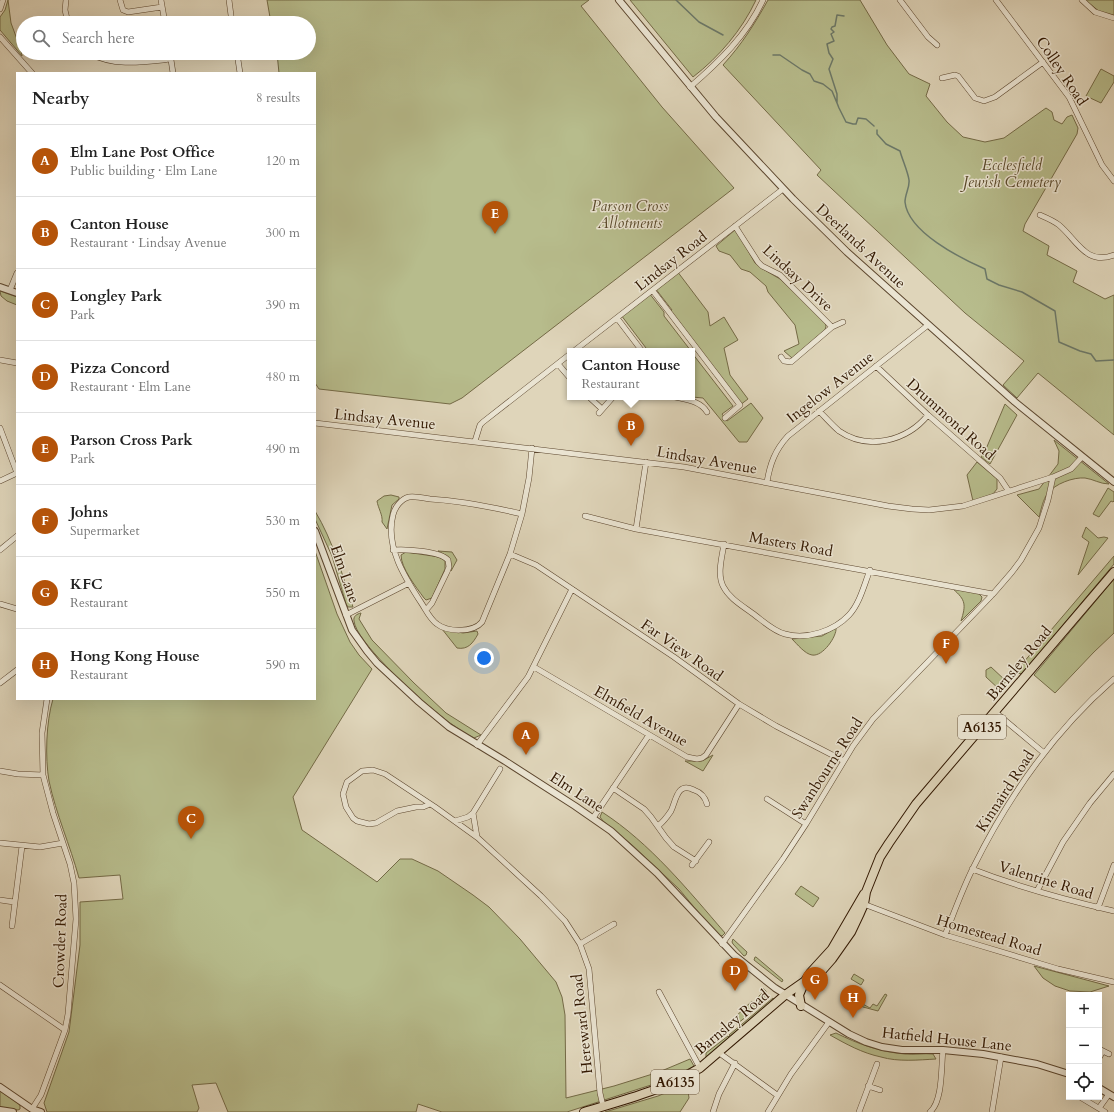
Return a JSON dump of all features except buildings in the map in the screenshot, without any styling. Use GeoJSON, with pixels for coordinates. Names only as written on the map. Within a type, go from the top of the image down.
{"type":"FeatureCollection","features":[{"type":"Feature","properties":{"kind":"main road","name":"Barnsley Road"},"geometry":{"type":"LineString","coordinates":[[584,1112],[668,1085],[685,1077],[700,1068],[785,996],[805,981],[818,975],[832,959],[851,932],[880,857],[901,825],[921,799],[1114,572]]}},
{"type":"Feature","properties":{"kind":"main road"},"geometry":{"type":"LineString","coordinates":[[801,1006],[799,994],[805,981]]}},
{"type":"Feature","properties":{"kind":"street"},"geometry":{"type":"LineString","coordinates":[[0,9],[3,0]]}},
{"type":"Feature","properties":{"kind":"street"},"geometry":{"type":"LineString","coordinates":[[66,0],[65,10],[66,16]]}},
{"type":"Feature","properties":{"kind":"street"},"geometry":{"type":"LineString","coordinates":[[120,0],[123,10],[128,12],[162,7]]}},
{"type":"Feature","properties":{"kind":"street"},"geometry":{"type":"LineString","coordinates":[[161,0],[164,16]]}},
{"type":"Feature","properties":{"kind":"street"},"geometry":{"type":"LineString","coordinates":[[228,0],[231,16]]}},
{"type":"Feature","properties":{"kind":"street","name":"Deerlands Avenue"},"geometry":{"type":"LineString","coordinates":[[619,0],[690,87],[783,188],[847,252],[1015,402],[1114,482]]}},
{"type":"Feature","properties":{"kind":"street"},"geometry":{"type":"LineString","coordinates":[[690,87],[713,67],[741,36],[751,23],[763,0]]}},
{"type":"Feature","properties":{"kind":"street"},"geometry":{"type":"LineString","coordinates":[[900,0],[928,38],[937,45]]}},
{"type":"Feature","properties":{"kind":"street"},"geometry":{"type":"LineString","coordinates":[[1082,0],[1095,12],[1114,18]]}},
{"type":"Feature","properties":{"kind":"street","name":"Colley Road"},"geometry":{"type":"LineString","coordinates":[[998,1],[1069,97],[1102,164],[1114,181]]}},
{"type":"Feature","properties":{"kind":"street"},"geometry":{"type":"LineString","coordinates":[[0,37],[16,55]]}},
{"type":"Feature","properties":{"kind":"street"},"geometry":{"type":"LineString","coordinates":[[20,60],[31,72]]}},
{"type":"Feature","properties":{"kind":"street"},"geometry":{"type":"LineString","coordinates":[[109,60],[123,63],[159,60]]}},
{"type":"Feature","properties":{"kind":"street"},"geometry":{"type":"LineString","coordinates":[[171,60],[173,72]]}},
{"type":"Feature","properties":{"kind":"street"},"geometry":{"type":"LineString","coordinates":[[238,60],[240,72]]}},
{"type":"Feature","properties":{"kind":"street"},"geometry":{"type":"LineString","coordinates":[[942,78],[955,75],[958,76],[975,98],[984,101],[995,97],[1043,62]]}},
{"type":"Feature","properties":{"kind":"street","name":"Lindsay Road"},"geometry":{"type":"LineString","coordinates":[[578,348],[653,291],[783,188]]}},
{"type":"Feature","properties":{"kind":"street"},"geometry":{"type":"LineString","coordinates":[[1040,215],[1061,226],[1084,252],[1090,256],[1105,258],[1114,255]]}},
{"type":"Feature","properties":{"kind":"street","name":"Lindsay Drive"},"geometry":{"type":"LineString","coordinates":[[735,226],[758,262],[762,266],[780,275],[832,327]]}},
{"type":"Feature","properties":{"kind":"street"},"geometry":{"type":"LineString","coordinates":[[10,290],[16,275]]}},
{"type":"Feature","properties":{"kind":"street"},"geometry":{"type":"LineString","coordinates":[[0,286],[16,293]]}},
{"type":"Feature","properties":{"kind":"street"},"geometry":{"type":"LineString","coordinates":[[653,291],[740,405],[725,418]]}},
{"type":"Feature","properties":{"kind":"street"},"geometry":{"type":"LineString","coordinates":[[617,318],[640,348]]}},
{"type":"Feature","properties":{"kind":"street"},"geometry":{"type":"LineString","coordinates":[[781,357],[784,361],[791,362],[832,327],[843,322]]}},
{"type":"Feature","properties":{"kind":"street","name":"Ingelow Avenue"},"geometry":{"type":"LineString","coordinates":[[767,482],[770,465],[782,442],[928,325]]}},
{"type":"Feature","properties":{"kind":"street"},"geometry":{"type":"LineString","coordinates":[[475,441],[480,425],[483,422],[567,356]]}},
{"type":"Feature","properties":{"kind":"street"},"geometry":{"type":"LineString","coordinates":[[0,360],[16,363]]}},
{"type":"Feature","properties":{"kind":"street"},"geometry":{"type":"LineString","coordinates":[[558,364],[567,374]]}},
{"type":"Feature","properties":{"kind":"street","name":"Drummond Road"},"geometry":{"type":"LineString","coordinates":[[876,366],[928,415],[1000,478],[1008,490]]}},
{"type":"Feature","properties":{"kind":"street"},"geometry":{"type":"LineString","coordinates":[[592,400],[601,411],[610,400]]}},
{"type":"Feature","properties":{"kind":"street"},"geometry":{"type":"LineString","coordinates":[[686,400],[702,405],[707,412]]}},
{"type":"Feature","properties":{"kind":"street"},"geometry":{"type":"LineString","coordinates":[[819,411],[839,430],[847,435],[872,441],[881,441],[900,437],[918,426],[928,415]]}},
{"type":"Feature","properties":{"kind":"street","name":"Lindsay Avenue"},"geometry":{"type":"LineString","coordinates":[[316,423],[684,467],[888,506],[929,510],[963,506],[1008,490],[1053,477],[1071,469],[1082,457]]}},
{"type":"Feature","properties":{"kind":"street"},"geometry":{"type":"LineString","coordinates":[[0,428],[16,470]]}},
{"type":"Feature","properties":{"kind":"street"},"geometry":{"type":"LineString","coordinates":[[522,514],[458,501],[409,497],[400,502],[396,507],[393,514],[391,538],[393,550],[409,583],[437,624],[463,630],[479,626],[510,554],[522,514],[529,478],[532,448]]}},
{"type":"Feature","properties":{"kind":"street"},"geometry":{"type":"LineString","coordinates":[[636,529],[646,462]]}},
{"type":"Feature","properties":{"kind":"street"},"geometry":{"type":"LineString","coordinates":[[0,481],[16,473]]}},
{"type":"Feature","properties":{"kind":"street","name":"Swanbourne Road"},"geometry":{"type":"LineString","coordinates":[[722,944],[783,859],[844,761],[873,719],[993,594],[1012,572],[1034,539],[1046,508],[1053,477]]}},
{"type":"Feature","properties":{"kind":"street","name":"Masters Road"},"geometry":{"type":"LineString","coordinates":[[585,516],[636,529],[870,570],[993,594]]}},
{"type":"Feature","properties":{"kind":"street","name":"Elm Lane"},"geometry":{"type":"LineString","coordinates":[[316,533],[346,615],[359,641],[378,663],[449,727],[505,761],[593,818],[616,835],[657,873],[722,944],[746,966],[785,996]]}},
{"type":"Feature","properties":{"kind":"street"},"geometry":{"type":"LineString","coordinates":[[0,550],[16,537]]}},
{"type":"Feature","properties":{"kind":"street"},"geometry":{"type":"LineString","coordinates":[[724,544],[720,576],[722,585],[728,594],[752,613],[785,634],[804,635],[820,633],[841,622],[854,608],[870,570]]}},
{"type":"Feature","properties":{"kind":"street"},"geometry":{"type":"LineString","coordinates":[[393,550],[404,549],[441,555],[448,560],[449,567],[447,572],[432,603],[426,610]]}},
{"type":"Feature","properties":{"kind":"street","name":"Far View Road"},"geometry":{"type":"LineString","coordinates":[[510,554],[536,565],[674,657],[739,704],[844,761]]}},
{"type":"Feature","properties":{"kind":"street"},"geometry":{"type":"LineString","coordinates":[[346,615],[409,583]]}},
{"type":"Feature","properties":{"kind":"street"},"geometry":{"type":"LineString","coordinates":[[477,745],[528,677],[572,589]]}},
{"type":"Feature","properties":{"kind":"street"},"geometry":{"type":"LineString","coordinates":[[0,604],[16,609]]}},
{"type":"Feature","properties":{"kind":"street","name":"Elmfield Avenue"},"geometry":{"type":"LineString","coordinates":[[534,667],[649,736],[693,759],[702,758],[706,755],[739,704]]}},
{"type":"Feature","properties":{"kind":"street"},"geometry":{"type":"LineString","coordinates":[[0,683],[16,671]]}},
{"type":"Feature","properties":{"kind":"street","name":"Kinnaird Road"},"geometry":{"type":"LineString","coordinates":[[945,936],[972,869],[1009,802],[1044,753],[1071,721],[1114,679]]}},
{"type":"Feature","properties":{"kind":"street","name":"Crowder Road"},"geometry":{"type":"LineString","coordinates":[[31,1111],[41,1095],[65,1030],[70,998],[76,919],[76,901],[70,864],[53,813],[43,775],[42,733],[47,700]]}},
{"type":"Feature","properties":{"kind":"street"},"geometry":{"type":"LineString","coordinates":[[995,712],[1044,753]]}},
{"type":"Feature","properties":{"kind":"street"},"geometry":{"type":"LineString","coordinates":[[593,818],[649,736]]}},
{"type":"Feature","properties":{"kind":"street"},"geometry":{"type":"LineString","coordinates":[[455,821],[473,814],[500,769]]}},
{"type":"Feature","properties":{"kind":"street","name":"Hereward Road"},"geometry":{"type":"LineString","coordinates":[[430,804],[423,807],[397,811],[376,823],[369,824],[357,821],[353,818],[346,807],[343,794],[347,782],[362,771],[373,770],[385,774],[430,804],[455,821],[478,838],[554,908],[573,931],[586,960],[591,981],[600,1093],[597,1109]]}},
{"type":"Feature","properties":{"kind":"street"},"geometry":{"type":"LineString","coordinates":[[0,771],[18,774],[43,775]]}},
{"type":"Feature","properties":{"kind":"street"},"geometry":{"type":"LineString","coordinates":[[1037,891],[1063,842],[1090,803],[1114,774]]}},
{"type":"Feature","properties":{"kind":"street"},"geometry":{"type":"LineString","coordinates":[[613,788],[644,809],[674,847],[694,863],[709,842]]}},
{"type":"Feature","properties":{"kind":"street"},"geometry":{"type":"LineString","coordinates":[[658,826],[667,817],[676,797],[684,788],[689,788],[698,792],[707,804]]}},
{"type":"Feature","properties":{"kind":"street"},"geometry":{"type":"LineString","coordinates":[[767,799],[806,824]]}},
{"type":"Feature","properties":{"kind":"street"},"geometry":{"type":"LineString","coordinates":[[473,814],[478,838]]}},
{"type":"Feature","properties":{"kind":"street"},"geometry":{"type":"LineString","coordinates":[[0,843],[40,847],[64,843]]}},
{"type":"Feature","properties":{"kind":"street"},"geometry":{"type":"LineString","coordinates":[[12,926],[22,846]]}},
{"type":"Feature","properties":{"kind":"street"},"geometry":{"type":"LineString","coordinates":[[1098,908],[1114,865]]}},
{"type":"Feature","properties":{"kind":"street","name":"Valentine Road"},"geometry":{"type":"LineString","coordinates":[[972,869],[1037,891],[1114,912]]}},
{"type":"Feature","properties":{"kind":"street"},"geometry":{"type":"LineString","coordinates":[[0,900],[14,902]]}},
{"type":"Feature","properties":{"kind":"street","name":"Homestead Road"},"geometry":{"type":"LineString","coordinates":[[861,903],[945,936],[1058,969],[1114,982]]}},
{"type":"Feature","properties":{"kind":"street"},"geometry":{"type":"LineString","coordinates":[[580,944],[614,924]]}},
{"type":"Feature","properties":{"kind":"street"},"geometry":{"type":"LineString","coordinates":[[0,985],[65,1030]]}},
{"type":"Feature","properties":{"kind":"street"},"geometry":{"type":"LineString","coordinates":[[659,992],[700,1068]]}},
{"type":"Feature","properties":{"kind":"street","name":"Hatfield House Lane"},"geometry":{"type":"LineString","coordinates":[[785,996],[860,1039],[882,1047],[902,1050],[943,1050],[1001,1057],[1037,1064],[1066,1073]]}},
{"type":"Feature","properties":{"kind":"street"},"geometry":{"type":"LineString","coordinates":[[768,1112],[791,1074],[829,1022]]}},
{"type":"Feature","properties":{"kind":"street"},"geometry":{"type":"LineString","coordinates":[[930,1112],[934,1108],[938,1096],[943,1050]]}},
{"type":"Feature","properties":{"kind":"street"},"geometry":{"type":"LineString","coordinates":[[1102,1050],[1109,1054]]}},
{"type":"Feature","properties":{"kind":"street"},"geometry":{"type":"LineString","coordinates":[[718,1052],[777,1095]]}},
{"type":"Feature","properties":{"kind":"street"},"geometry":{"type":"LineString","coordinates":[[992,1112],[1001,1057]]}},
{"type":"Feature","properties":{"kind":"street"},"geometry":{"type":"LineString","coordinates":[[713,1112],[719,1094],[735,1063]]}},
{"type":"Feature","properties":{"kind":"street"},"geometry":{"type":"LineString","coordinates":[[859,1112],[877,1064]]}},
{"type":"Feature","properties":{"kind":"street"},"geometry":{"type":"LineString","coordinates":[[868,1086],[880,1090]]}},
{"type":"Feature","properties":{"kind":"street"},"geometry":{"type":"LineString","coordinates":[[0,1087],[31,1111],[41,1112]]}},
{"type":"Feature","properties":{"kind":"street"},"geometry":{"type":"LineString","coordinates":[[1100,1108],[1111,1096],[1102,1090]]}},
{"type":"Feature","properties":{"kind":"street"},"geometry":{"type":"LineString","coordinates":[[1085,1100],[1105,1112]]}},
{"type":"Feature","properties":{"kind":"street"},"geometry":{"type":"LineString","coordinates":[[0,1110],[13,1112]]}},
{"type":"Feature","properties":{"kind":"green space"},"geometry":{"type":"Polygon","coordinates":[[[8,0],[11,23],[16,36],[16,49],[0,30],[0,17],[5,10],[8,0]]]}},
{"type":"Feature","properties":{"kind":"green space","name":"Parson Cross Allotments"},"geometry":{"type":"Polygon","coordinates":[[[267,0],[589,0],[581,6],[662,107],[734,188],[462,398],[450,404],[319,389],[316,384],[316,72],[279,72],[278,60],[316,60],[316,16],[270,16],[267,0]]]}},
{"type":"Feature","properties":{"kind":"green space"},"geometry":{"type":"Polygon","coordinates":[[[630,0],[756,0],[744,22],[721,52],[693,77],[630,0]]]}},
{"type":"Feature","properties":{"kind":"green space","name":"Ecclesfield Jewish Cemetery"},"geometry":{"type":"Polygon","coordinates":[[[768,0],[860,0],[887,45],[909,74],[930,84],[926,96],[947,122],[963,137],[985,142],[1004,138],[1046,108],[1052,112],[1054,120],[1062,124],[1067,117],[1072,115],[1078,128],[1077,134],[1025,224],[1023,231],[1049,246],[1047,255],[1077,271],[1073,282],[1105,299],[1114,295],[1114,435],[1038,373],[1017,398],[1003,385],[1024,361],[965,313],[817,175],[821,170],[723,65],[736,50],[758,18],[768,0]]]}},
{"type":"Feature","properties":{"kind":"green space"},"geometry":{"type":"Polygon","coordinates":[[[1085,0],[1114,0],[1114,16],[1100,12],[1085,0]]]}},
{"type":"Feature","properties":{"kind":"green space"},"geometry":{"type":"Polygon","coordinates":[[[1101,69],[1114,76],[1114,82],[1101,103],[1086,96],[1101,69]]]}},
{"type":"Feature","properties":{"kind":"green space"},"geometry":{"type":"Polygon","coordinates":[[[735,230],[755,263],[780,279],[824,320],[826,326],[825,330],[792,358],[784,351],[799,344],[795,325],[768,292],[766,286],[750,272],[741,269],[730,255],[719,251],[716,246],[735,230]]]}},
{"type":"Feature","properties":{"kind":"green space"},"geometry":{"type":"Polygon","coordinates":[[[677,271],[708,312],[710,326],[724,317],[738,340],[724,348],[730,375],[748,399],[740,405],[669,312],[672,310],[655,288],[677,271]]]}},
{"type":"Feature","properties":{"kind":"green space"},"geometry":{"type":"Polygon","coordinates":[[[0,291],[16,297],[16,305],[7,301],[1,296],[0,291]]]}},
{"type":"Feature","properties":{"kind":"green space"},"geometry":{"type":"Polygon","coordinates":[[[649,293],[664,312],[664,316],[689,348],[646,348],[621,315],[649,293]]]}},
{"type":"Feature","properties":{"kind":"green space"},"geometry":{"type":"Polygon","coordinates":[[[695,357],[733,406],[722,414],[727,421],[751,403],[763,418],[747,442],[739,442],[703,398],[695,397],[695,357]]]}},
{"type":"Feature","properties":{"kind":"green space"},"geometry":{"type":"Polygon","coordinates":[[[1005,404],[1017,415],[990,464],[981,457],[986,449],[1005,404]]]}},
{"type":"Feature","properties":{"kind":"green space"},"geometry":{"type":"Polygon","coordinates":[[[1054,440],[1109,484],[1080,478],[1060,484],[1046,495],[1039,517],[1017,495],[1039,489],[1058,464],[1059,451],[1054,440]]]}},
{"type":"Feature","properties":{"kind":"green space"},"geometry":{"type":"Polygon","coordinates":[[[977,462],[997,479],[997,489],[993,494],[973,501],[967,475],[977,462]]]}},
{"type":"Feature","properties":{"kind":"green space"},"geometry":{"type":"Polygon","coordinates":[[[1108,488],[1114,492],[1114,501],[1111,501],[1099,517],[1093,514],[1108,488]]]}},
{"type":"Feature","properties":{"kind":"green space"},"geometry":{"type":"Polygon","coordinates":[[[391,495],[399,497],[399,499],[392,505],[387,529],[382,522],[377,501],[384,496],[391,495]]]}},
{"type":"Feature","properties":{"kind":"green space"},"geometry":{"type":"Polygon","coordinates":[[[316,513],[332,546],[353,607],[348,607],[346,604],[332,556],[316,521],[316,513]]]}},
{"type":"Feature","properties":{"kind":"green space"},"geometry":{"type":"Polygon","coordinates":[[[1086,527],[1098,538],[1108,538],[1078,575],[1089,542],[1082,537],[1086,527]]]}},
{"type":"Feature","properties":{"kind":"green space"},"geometry":{"type":"Polygon","coordinates":[[[438,551],[452,552],[457,560],[451,571],[449,558],[438,551]]]}},
{"type":"Feature","properties":{"kind":"green space"},"geometry":{"type":"Polygon","coordinates":[[[406,552],[439,557],[445,561],[445,569],[432,598],[426,600],[424,598],[403,566],[401,555],[406,552]]]}},
{"type":"Feature","properties":{"kind":"green space"},"geometry":{"type":"Polygon","coordinates":[[[316,554],[337,614],[350,642],[359,655],[372,669],[293,797],[302,830],[377,882],[400,859],[412,859],[438,871],[489,907],[520,939],[556,982],[562,997],[565,1015],[566,1098],[614,1086],[659,1072],[690,1059],[694,1066],[677,1075],[651,1085],[567,1112],[442,1112],[418,1104],[416,1112],[228,1112],[216,1083],[192,1085],[199,1108],[197,1112],[47,1112],[44,1103],[69,1032],[80,945],[80,902],[123,899],[120,875],[79,878],[55,805],[49,781],[47,740],[53,700],[316,700],[316,554]]]}},
{"type":"Feature","properties":{"kind":"green space"},"geometry":{"type":"Polygon","coordinates":[[[1114,556],[1114,564],[1022,674],[1018,673],[1017,670],[1114,556]]]}},
{"type":"Feature","properties":{"kind":"green space"},"geometry":{"type":"Polygon","coordinates":[[[1114,579],[1114,633],[1055,693],[1034,675],[1114,579]]]}},
{"type":"Feature","properties":{"kind":"green space"},"geometry":{"type":"Polygon","coordinates":[[[953,589],[977,592],[982,597],[981,601],[961,621],[964,611],[964,603],[953,589]]]}},
{"type":"Feature","properties":{"kind":"green space"},"geometry":{"type":"Polygon","coordinates":[[[361,613],[359,619],[372,640],[414,683],[446,713],[481,735],[474,738],[451,724],[421,699],[386,666],[364,641],[357,630],[354,618],[361,613]]]}},
{"type":"Feature","properties":{"kind":"green space"},"geometry":{"type":"Polygon","coordinates":[[[836,628],[832,641],[821,653],[816,655],[807,653],[792,639],[822,636],[836,628]]]}},
{"type":"Feature","properties":{"kind":"green space"},"geometry":{"type":"Polygon","coordinates":[[[442,629],[463,633],[477,631],[478,634],[467,647],[457,648],[442,629]]]}},
{"type":"Feature","properties":{"kind":"green space"},"geometry":{"type":"Polygon","coordinates":[[[991,667],[1006,681],[1000,690],[986,677],[986,670],[991,667]]]}},
{"type":"Feature","properties":{"kind":"green space"},"geometry":{"type":"Polygon","coordinates":[[[713,755],[703,771],[685,761],[702,761],[713,755]]]}},
{"type":"Feature","properties":{"kind":"green space"},"geometry":{"type":"Polygon","coordinates":[[[602,812],[620,824],[668,868],[725,933],[722,936],[717,935],[679,889],[631,844],[603,821],[600,817],[602,812]]]}},
{"type":"Feature","properties":{"kind":"green space"},"geometry":{"type":"Polygon","coordinates":[[[801,886],[819,898],[813,907],[795,894],[801,886]]]}},
{"type":"Feature","properties":{"kind":"green space"},"geometry":{"type":"Polygon","coordinates":[[[733,939],[747,952],[746,955],[744,956],[733,944],[733,939]]]}},
{"type":"Feature","properties":{"kind":"green space"},"geometry":{"type":"Polygon","coordinates":[[[755,957],[783,980],[782,982],[754,960],[755,957]]]}},
{"type":"Feature","properties":{"kind":"green space"},"geometry":{"type":"Polygon","coordinates":[[[1034,966],[1109,986],[1090,992],[1070,991],[1055,986],[1043,978],[1034,966]]]}},
{"type":"Feature","properties":{"kind":"green space"},"geometry":{"type":"Polygon","coordinates":[[[854,974],[864,980],[861,985],[851,979],[854,974]]]}},
{"type":"Feature","properties":{"kind":"green space"},"geometry":{"type":"Polygon","coordinates":[[[763,988],[766,991],[766,995],[759,1004],[755,1000],[763,992],[761,990],[763,988]]]}},
{"type":"Feature","properties":{"kind":"green space"},"geometry":{"type":"Polygon","coordinates":[[[885,994],[887,995],[878,1011],[858,1004],[859,1002],[870,1008],[873,1004],[877,1006],[885,994]]]}},
{"type":"Feature","properties":{"kind":"green space"},"geometry":{"type":"Polygon","coordinates":[[[773,998],[774,1000],[731,1037],[729,1035],[773,998]]]}},
{"type":"Feature","properties":{"kind":"green space"},"geometry":{"type":"Polygon","coordinates":[[[752,1001],[757,1006],[751,1010],[752,1012],[737,1024],[732,1020],[752,1001]]]}},
{"type":"Feature","properties":{"kind":"green space"},"geometry":{"type":"Polygon","coordinates":[[[836,1033],[853,1041],[878,1049],[905,1054],[933,1054],[936,1059],[888,1059],[854,1048],[830,1035],[836,1033]]]}},
{"type":"Feature","properties":{"kind":"green space"},"geometry":{"type":"Polygon","coordinates":[[[728,1036],[730,1038],[706,1058],[706,1053],[728,1036]]]}},
{"type":"Feature","properties":{"kind":"green space"},"geometry":{"type":"Polygon","coordinates":[[[687,1084],[689,1098],[680,1112],[605,1112],[658,1096],[687,1084]]]}},
{"type":"Feature","properties":{"kind":"green space"},"geometry":{"type":"Polygon","coordinates":[[[0,1091],[19,1104],[20,1109],[0,1107],[0,1091]]]}},
{"type":"Feature","properties":{"kind":"waterway"},"geometry":{"type":"LineString","coordinates":[[676,0],[699,22],[723,35]]}},
{"type":"Feature","properties":{"kind":"waterway"},"geometry":{"type":"LineString","coordinates":[[844,16],[837,15],[835,26],[831,29],[834,32],[831,34],[834,41],[827,44],[829,53],[833,59],[829,69],[837,94],[837,103],[846,122],[856,124],[858,118],[866,119],[874,126]]}},
{"type":"Feature","properties":{"kind":"waterway"},"geometry":{"type":"LineString","coordinates":[[773,55],[780,55],[810,74],[814,81],[823,84],[832,91],[837,103]]}},
{"type":"Feature","properties":{"kind":"waterway"},"geometry":{"type":"LineString","coordinates":[[877,130],[877,134],[886,144],[900,151],[909,180],[905,202],[908,213],[915,224],[949,251],[985,269],[987,279],[999,285],[1022,292],[1055,311],[1059,342],[1091,354],[1096,361],[1114,360]]}},
{"type":"Feature","properties":{"kind":"place","name":"Parson Cross Park"},"geometry":{"type":"Point","coordinates":[495,234]}},
{"type":"Feature","properties":{"kind":"place","name":"Canton House"},"geometry":{"type":"Point","coordinates":[631,446]}},
{"type":"Feature","properties":{"kind":"place","name":"Johns"},"geometry":{"type":"Point","coordinates":[946,664]}},
{"type":"Feature","properties":{"kind":"place","name":"Elm Lane Post Office"},"geometry":{"type":"Point","coordinates":[526,755]}},
{"type":"Feature","properties":{"kind":"place","name":"Longley Park"},"geometry":{"type":"Point","coordinates":[191,839]}},
{"type":"Feature","properties":{"kind":"place","name":"Pizza Concord"},"geometry":{"type":"Point","coordinates":[735,991]}},
{"type":"Feature","properties":{"kind":"place","name":"KFC"},"geometry":{"type":"Point","coordinates":[815,1000]}},
{"type":"Feature","properties":{"kind":"place","name":"Hong Kong House"},"geometry":{"type":"Point","coordinates":[853,1018]}}]}
